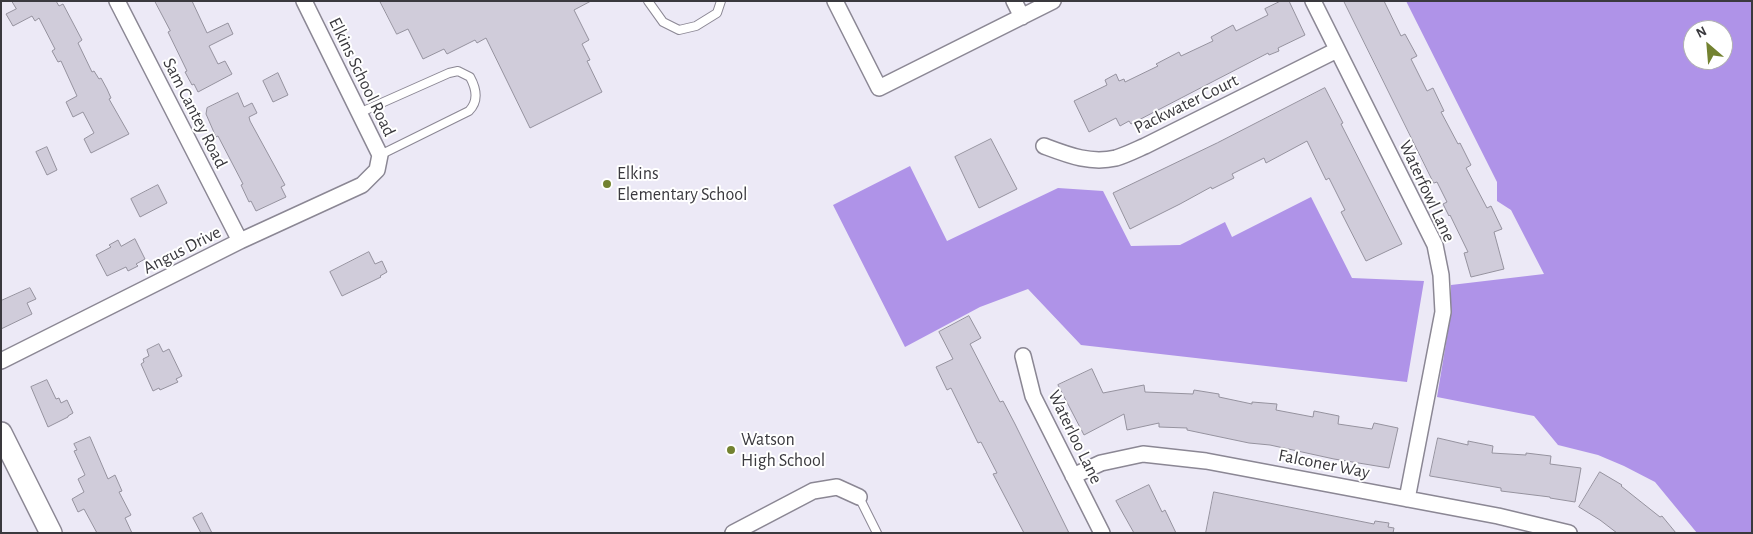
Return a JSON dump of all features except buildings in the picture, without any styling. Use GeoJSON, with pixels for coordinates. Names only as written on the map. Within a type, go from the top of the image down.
{"type":"FeatureCollection","features":[{"type":"Feature","properties":{"kind":"street","name":"Sam Cantey Road"},"geometry":{"type":"LineString","coordinates":[[117,1],[240,241]]}},
{"type":"Feature","properties":{"kind":"street","name":"Elkins School Road"},"geometry":{"type":"LineString","coordinates":[[304,1],[380,155],[377,170]]}},
{"type":"Feature","properties":{"kind":"street"},"geometry":{"type":"LineString","coordinates":[[835,1],[879,88],[1053,1]]}},
{"type":"Feature","properties":{"kind":"street"},"geometry":{"type":"LineString","coordinates":[[1014,1],[1022,17]]}},
{"type":"Feature","properties":{"kind":"street","name":"Waterfowl Lane"},"geometry":{"type":"LineString","coordinates":[[1313,1],[1435,245],[1441,275],[1443,312],[1408,499]]}},
{"type":"Feature","properties":{"kind":"street","name":"Packwater Court"},"geometry":{"type":"LineString","coordinates":[[1044,146],[1074,157],[1117,158],[1146,146],[1338,50]]}},
{"type":"Feature","properties":{"kind":"street","name":"Angus Drive"},"geometry":{"type":"LineString","coordinates":[[1,361],[240,241],[362,185],[377,170]]}},
{"type":"Feature","properties":{"kind":"street","name":"Waterloo Lane"},"geometry":{"type":"LineString","coordinates":[[1023,356],[1033,396],[1102,533]]}},
{"type":"Feature","properties":{"kind":"street"},"geometry":{"type":"LineString","coordinates":[[1,433],[51,533]]}},
{"type":"Feature","properties":{"kind":"street","name":"Falconer Way"},"geometry":{"type":"LineString","coordinates":[[1073,476],[1101,463],[1144,454],[1206,461],[1498,516],[1569,533]]}},
{"type":"Feature","properties":{"kind":"street"},"geometry":{"type":"LineString","coordinates":[[733,533],[813,491],[837,487],[859,497]]}},
{"type":"Feature","properties":{"kind":"lane"},"geometry":{"type":"LineString","coordinates":[[648,1],[663,22],[679,30],[696,26],[717,13],[721,1]]}},
{"type":"Feature","properties":{"kind":"lane"},"geometry":{"type":"LineString","coordinates":[[359,113],[458,71],[470,77],[475,86],[476,98],[473,107],[469,111],[380,155]]}},
{"type":"Feature","properties":{"kind":"lane"},"geometry":{"type":"LineString","coordinates":[[859,497],[877,533]]}},
{"type":"Feature","properties":{"kind":"shaded area"},"geometry":{"type":"Polygon","coordinates":[[[1406,1],[1752,1],[1752,533],[1697,533],[1655,482],[1598,455],[1558,445],[1534,416],[1437,397],[1451,313],[1451,285],[1544,274],[1511,210],[1497,201],[1497,182],[1406,1]]]}},
{"type":"Feature","properties":{"kind":"shaded area"},"geometry":{"type":"Polygon","coordinates":[[[910,166],[947,241],[1058,188],[1103,191],[1131,246],[1180,245],[1225,222],[1232,237],[1311,197],[1352,278],[1424,281],[1407,382],[1081,345],[1028,289],[980,307],[905,347],[833,205],[910,166]]]}},
{"type":"Feature","properties":{"kind":"place","name":"Elkins Elementary School"},"geometry":{"type":"Point","coordinates":[607,184]}},
{"type":"Feature","properties":{"kind":"place","name":"Watson High School"},"geometry":{"type":"Point","coordinates":[731,450]}}]}
